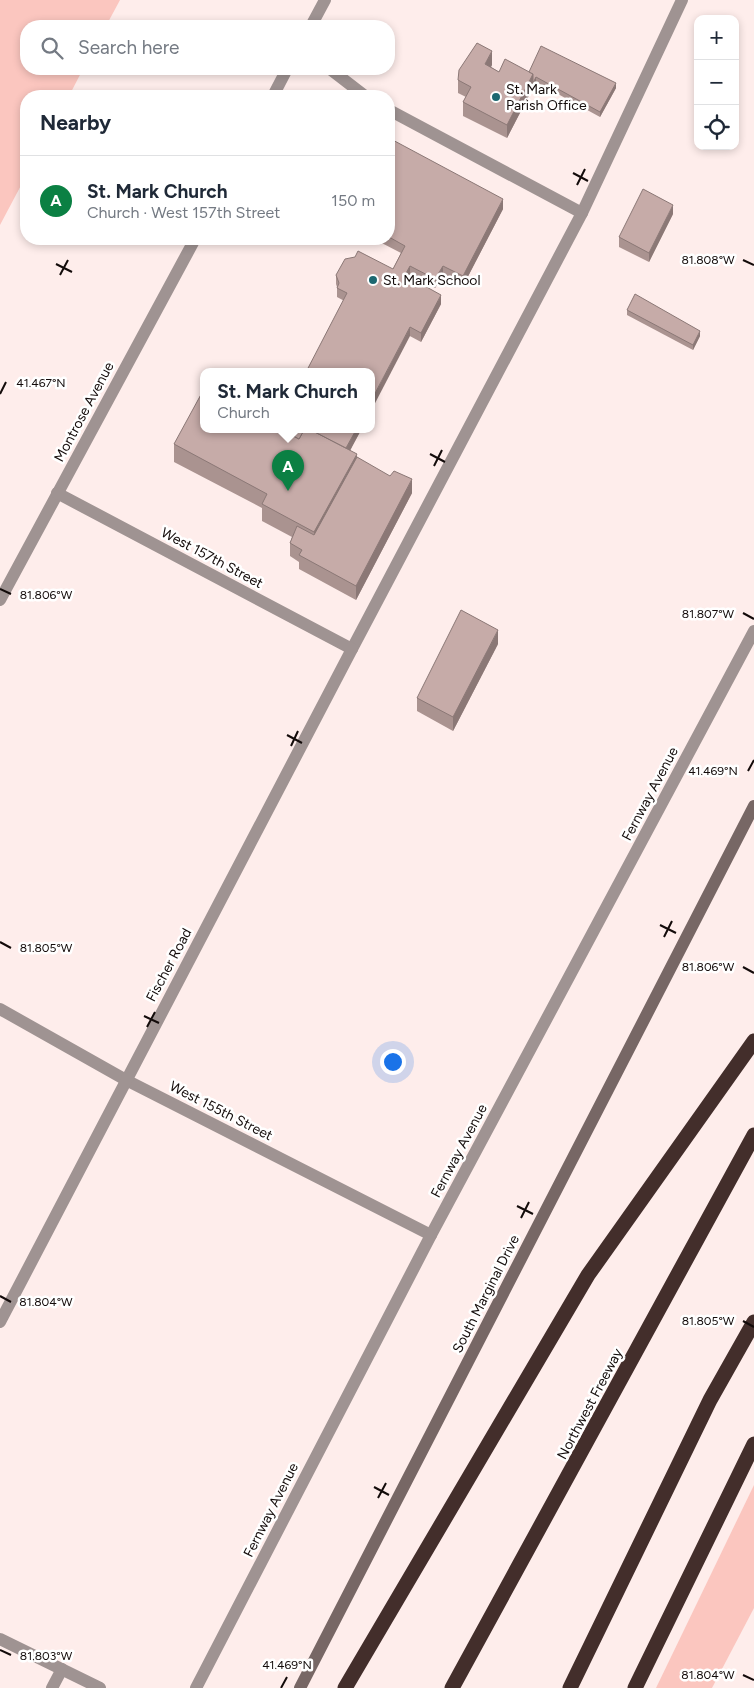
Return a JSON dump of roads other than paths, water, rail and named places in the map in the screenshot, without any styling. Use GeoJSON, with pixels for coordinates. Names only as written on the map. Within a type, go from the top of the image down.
{"type":"FeatureCollection","features":[{"type":"Feature","properties":{"kind":"highway"},"geometry":{"type":"LineString","coordinates":[[345,1688],[588,1275],[754,1041]]}},
{"type":"Feature","properties":{"kind":"highway","name":"Northwest Freeway"},"geometry":{"type":"LineString","coordinates":[[452,1688],[754,1135]]}},
{"type":"Feature","properties":{"kind":"highway"},"geometry":{"type":"LineString","coordinates":[[570,1688],[710,1400],[754,1322]]}},
{"type":"Feature","properties":{"kind":"highway"},"geometry":{"type":"LineString","coordinates":[[635,1688],[754,1444]]}},
{"type":"Feature","properties":{"kind":"main road","name":"South Marginal Drive"},"geometry":{"type":"LineString","coordinates":[[300,1688],[754,806]]}},
{"type":"Feature","properties":{"kind":"street"},"geometry":{"type":"LineString","coordinates":[[313,20],[325,0]]}},
{"type":"Feature","properties":{"kind":"street","name":"Fischer Road"},"geometry":{"type":"LineString","coordinates":[[0,1322],[582,212],[682,0]]}},
{"type":"Feature","properties":{"kind":"street"},"geometry":{"type":"LineString","coordinates":[[276,90],[285,75]]}},
{"type":"Feature","properties":{"kind":"street"},"geometry":{"type":"LineString","coordinates":[[338,75],[357,90]]}},
{"type":"Feature","properties":{"kind":"street"},"geometry":{"type":"LineString","coordinates":[[395,113],[582,212]]}},
{"type":"Feature","properties":{"kind":"street","name":"Montrose Avenue"},"geometry":{"type":"LineString","coordinates":[[0,600],[192,245]]}},
{"type":"Feature","properties":{"kind":"street","name":"West 157th Street"},"geometry":{"type":"LineString","coordinates":[[57,493],[352,649]]}},
{"type":"Feature","properties":{"kind":"street","name":"Fernway Avenue"},"geometry":{"type":"LineString","coordinates":[[196,1688],[431,1235],[754,631]]}},
{"type":"Feature","properties":{"kind":"street","name":"West 155th Street"},"geometry":{"type":"LineString","coordinates":[[0,1009],[126,1080],[431,1235]]}},
{"type":"Feature","properties":{"kind":"street"},"geometry":{"type":"LineString","coordinates":[[0,1638],[100,1688]]}},
{"type":"Feature","properties":{"kind":"street"},"geometry":{"type":"LineString","coordinates":[[52,1688],[62,1669]]}},
{"type":"Feature","properties":{"kind":"place","name":"St. Mark Parish Office"},"geometry":{"type":"Point","coordinates":[496,97]}},
{"type":"Feature","properties":{"kind":"place","name":"St. Mark School"},"geometry":{"type":"Point","coordinates":[373,280]}},
{"type":"Feature","properties":{"kind":"place","name":"St. Mark Church"},"geometry":{"type":"Point","coordinates":[288,491]}}]}
